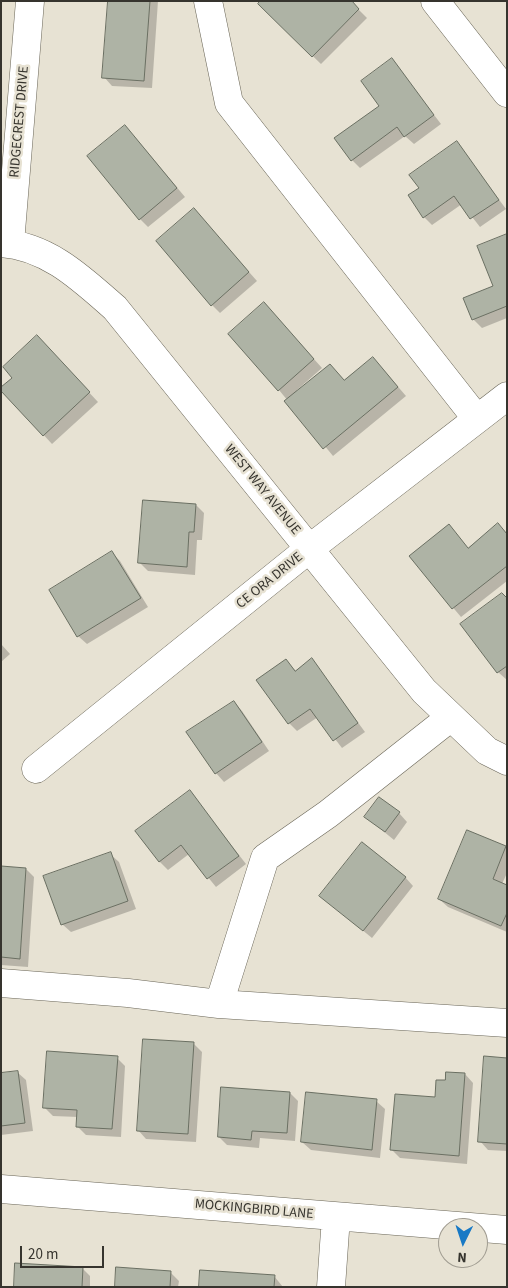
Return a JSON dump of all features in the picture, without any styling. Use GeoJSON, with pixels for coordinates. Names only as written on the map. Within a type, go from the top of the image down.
{"type":"FeatureCollection","features":[{"type":"Feature","properties":{"kind":"street","name":"RIDGECREST DRIVE"},"geometry":{"type":"LineString","coordinates":[[6,243],[30,1]]}},
{"type":"Feature","properties":{"kind":"street"},"geometry":{"type":"LineString","coordinates":[[208,1],[229,103],[477,420]]}},
{"type":"Feature","properties":{"kind":"street"},"geometry":{"type":"LineString","coordinates":[[436,1],[507,92]]}},
{"type":"Feature","properties":{"kind":"street","name":"WEST WAY AVENUE"},"geometry":{"type":"LineString","coordinates":[[6,243],[64,264],[115,308],[424,691],[486,751],[507,761]]}},
{"type":"Feature","properties":{"kind":"street","name":"CE ORA DRIVE"},"geometry":{"type":"LineString","coordinates":[[36,769],[309,549],[507,396]]}},
{"type":"Feature","properties":{"kind":"street"},"geometry":{"type":"LineString","coordinates":[[219,1004],[265,858],[328,814],[451,717]]}},
{"type":"Feature","properties":{"kind":"street"},"geometry":{"type":"LineString","coordinates":[[1,983],[128,993],[219,1004],[507,1023]]}},
{"type":"Feature","properties":{"kind":"street","name":"MOCKINGBIRD LANE"},"geometry":{"type":"LineString","coordinates":[[1,1189],[507,1230]]}},
{"type":"Feature","properties":{"kind":"street"},"geometry":{"type":"LineString","coordinates":[[331,1287],[336,1217]]}},
{"type":"Feature","properties":{"kind":"building"},"geometry":{"type":"Polygon","coordinates":[[[108,1],[150,1],[144,81],[102,78],[108,1]]]}},
{"type":"Feature","properties":{"kind":"building"},"geometry":{"type":"Polygon","coordinates":[[[260,1],[352,1],[359,9],[312,57],[258,4],[260,1]]]}},
{"type":"Feature","properties":{"kind":"building"},"geometry":{"type":"Polygon","coordinates":[[[392,58],[434,115],[404,137],[397,127],[351,161],[334,138],[379,106],[361,81],[392,58]]]}},
{"type":"Feature","properties":{"kind":"building"},"geometry":{"type":"Polygon","coordinates":[[[125,125],[177,188],[139,220],[87,156],[125,125]]]}},
{"type":"Feature","properties":{"kind":"building"},"geometry":{"type":"Polygon","coordinates":[[[457,141],[499,200],[470,219],[454,196],[423,218],[408,195],[419,188],[409,175],[457,141]]]}},
{"type":"Feature","properties":{"kind":"building"},"geometry":{"type":"Polygon","coordinates":[[[194,208],[249,272],[211,306],[156,241],[194,208]]]}},
{"type":"Feature","properties":{"kind":"building"},"geometry":{"type":"Polygon","coordinates":[[[507,234],[507,306],[472,320],[463,298],[493,286],[477,246],[507,234]]]}},
{"type":"Feature","properties":{"kind":"building"},"geometry":{"type":"Polygon","coordinates":[[[264,302],[314,359],[278,391],[228,334],[264,302]]]}},
{"type":"Feature","properties":{"kind":"building"},"geometry":{"type":"Polygon","coordinates":[[[37,335],[90,392],[43,436],[1,391],[1,387],[12,378],[3,367],[37,335]]]}},
{"type":"Feature","properties":{"kind":"building"},"geometry":{"type":"Polygon","coordinates":[[[373,357],[398,387],[323,449],[284,401],[330,364],[344,380],[373,357]]]}},
{"type":"Feature","properties":{"kind":"building"},"geometry":{"type":"Polygon","coordinates":[[[143,500],[196,504],[194,532],[189,532],[187,567],[138,563],[143,500]]]}},
{"type":"Feature","properties":{"kind":"building"},"geometry":{"type":"Polygon","coordinates":[[[498,523],[507,534],[507,566],[452,609],[409,556],[449,524],[468,548],[498,523]]]}},
{"type":"Feature","properties":{"kind":"building"},"geometry":{"type":"Polygon","coordinates":[[[112,551],[141,598],[77,637],[49,590],[112,551]]]}},
{"type":"Feature","properties":{"kind":"building"},"geometry":{"type":"Polygon","coordinates":[[[502,593],[507,598],[507,666],[497,673],[460,624],[502,593]]]}},
{"type":"Feature","properties":{"kind":"building"},"geometry":{"type":"Polygon","coordinates":[[[312,658],[358,723],[333,741],[310,709],[288,724],[256,680],[286,659],[295,671],[312,658]]]}},
{"type":"Feature","properties":{"kind":"building"},"geometry":{"type":"Polygon","coordinates":[[[234,701],[262,742],[215,774],[186,732],[234,701]]]}},
{"type":"Feature","properties":{"kind":"building"},"geometry":{"type":"Polygon","coordinates":[[[190,790],[239,856],[207,879],[181,845],[159,862],[135,831],[190,790]]]}},
{"type":"Feature","properties":{"kind":"building"},"geometry":{"type":"Polygon","coordinates":[[[379,797],[400,812],[385,832],[364,817],[379,797]]]}},
{"type":"Feature","properties":{"kind":"building"},"geometry":{"type":"Polygon","coordinates":[[[467,830],[506,846],[493,879],[507,885],[507,913],[501,926],[438,899],[467,830]]]}},
{"type":"Feature","properties":{"kind":"building"},"geometry":{"type":"Polygon","coordinates":[[[362,842],[406,877],[363,931],[319,896],[362,842]]]}},
{"type":"Feature","properties":{"kind":"building"},"geometry":{"type":"Polygon","coordinates":[[[111,852],[128,901],[61,925],[43,876],[111,852]]]}},
{"type":"Feature","properties":{"kind":"building"},"geometry":{"type":"Polygon","coordinates":[[[1,866],[26,868],[20,959],[1,957],[1,866]]]}},
{"type":"Feature","properties":{"kind":"building"},"geometry":{"type":"Polygon","coordinates":[[[143,1039],[194,1042],[188,1134],[137,1131],[143,1039]]]}},
{"type":"Feature","properties":{"kind":"building"},"geometry":{"type":"Polygon","coordinates":[[[47,1051],[118,1056],[112,1129],[76,1127],[77,1110],[43,1108],[47,1051]]]}},
{"type":"Feature","properties":{"kind":"building"},"geometry":{"type":"Polygon","coordinates":[[[484,1056],[507,1058],[507,1144],[478,1142],[484,1056]]]}},
{"type":"Feature","properties":{"kind":"building"},"geometry":{"type":"Polygon","coordinates":[[[18,1071],[25,1123],[1,1126],[1,1073],[18,1071]]]}},
{"type":"Feature","properties":{"kind":"building"},"geometry":{"type":"Polygon","coordinates":[[[446,1072],[465,1073],[459,1156],[390,1150],[395,1094],[435,1097],[436,1080],[445,1080],[446,1072]]]}},
{"type":"Feature","properties":{"kind":"building"},"geometry":{"type":"Polygon","coordinates":[[[221,1087],[290,1092],[287,1133],[252,1131],[251,1140],[218,1137],[221,1087]]]}},
{"type":"Feature","properties":{"kind":"building"},"geometry":{"type":"Polygon","coordinates":[[[306,1092],[377,1099],[372,1150],[301,1142],[306,1092]]]}},
{"type":"Feature","properties":{"kind":"building"},"geometry":{"type":"Polygon","coordinates":[[[15,1263],[83,1267],[82,1287],[14,1287],[15,1263]]]}},
{"type":"Feature","properties":{"kind":"building"},"geometry":{"type":"Polygon","coordinates":[[[116,1267],[171,1271],[170,1287],[115,1287],[116,1267]]]}},
{"type":"Feature","properties":{"kind":"building"},"geometry":{"type":"Polygon","coordinates":[[[200,1270],[275,1275],[274,1287],[199,1287],[200,1270]]]}}]}
